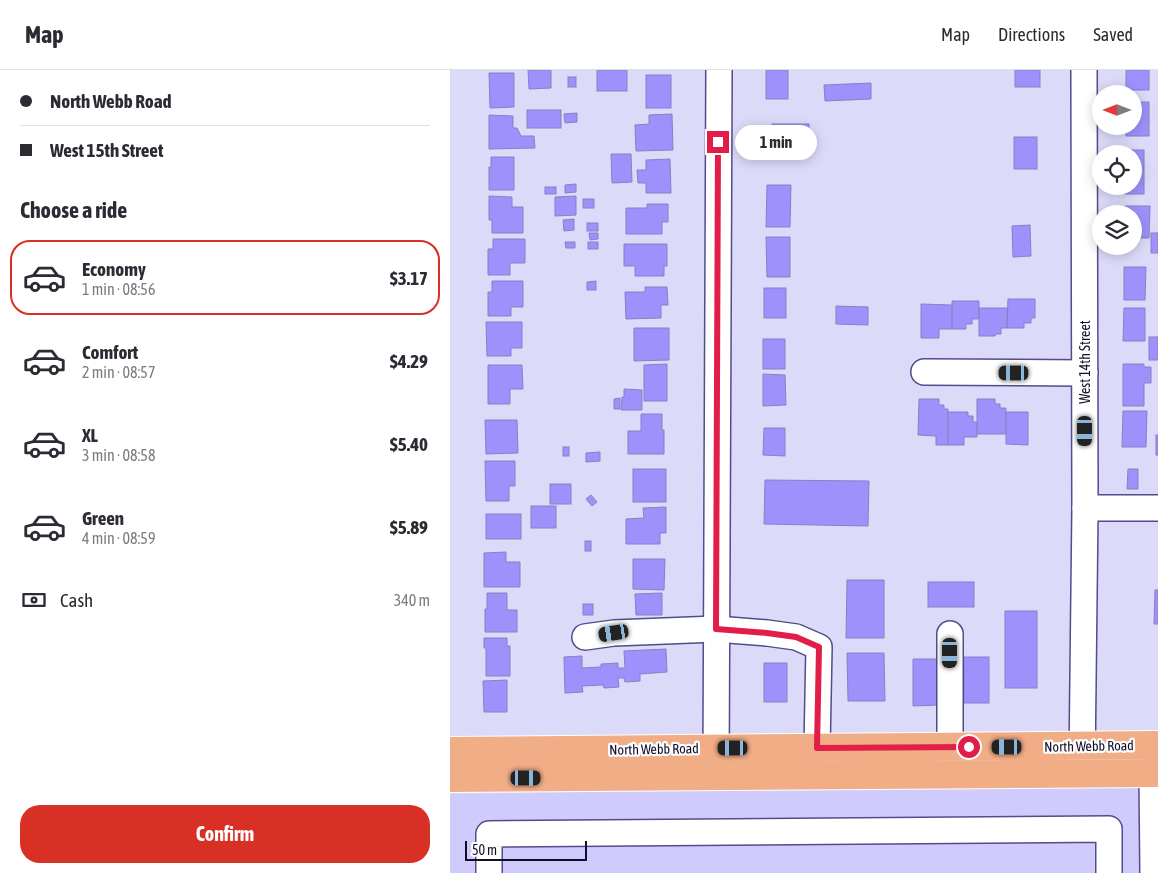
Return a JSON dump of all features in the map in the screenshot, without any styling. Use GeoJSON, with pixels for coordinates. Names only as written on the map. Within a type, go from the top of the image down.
{"type":"FeatureCollection","features":[{"type":"Feature","properties":{"kind":"main road","name":"North Webb Road"},"geometry":{"type":"LineString","coordinates":[[450,751],[1158,745]]}},
{"type":"Feature","properties":{"kind":"main road","name":"North Webb Road"},"geometry":{"type":"LineString","coordinates":[[450,778],[1155,773]]}},
{"type":"Feature","properties":{"kind":"street"},"geometry":{"type":"LineString","coordinates":[[716,776],[719,70]]}},
{"type":"Feature","properties":{"kind":"street","name":"West 14th Street"},"geometry":{"type":"LineString","coordinates":[[1082,774],[1086,508],[1084,70]]}},
{"type":"Feature","properties":{"kind":"street"},"geometry":{"type":"LineString","coordinates":[[924,372],[1085,374]]}},
{"type":"Feature","properties":{"kind":"street"},"geometry":{"type":"LineString","coordinates":[[1086,508],[1158,508]]}},
{"type":"Feature","properties":{"kind":"street"},"geometry":{"type":"LineString","coordinates":[[584,637],[614,633],[716,629],[796,637],[819,647],[817,748]]}},
{"type":"Feature","properties":{"kind":"street"},"geometry":{"type":"LineString","coordinates":[[950,634],[950,747]]}},
{"type":"Feature","properties":{"kind":"street"},"geometry":{"type":"LineString","coordinates":[[1153,873],[1155,773]]}},
{"type":"Feature","properties":{"kind":"street"},"geometry":{"type":"LineString","coordinates":[[489,873],[488,834],[1109,829],[1109,873]]}},
{"type":"Feature","properties":{"kind":"shaded area"},"geometry":{"type":"Polygon","coordinates":[[[1158,785],[1158,873],[450,873],[450,794],[1158,785]]]}},
{"type":"Feature","properties":{"kind":"building"},"geometry":{"type":"Polygon","coordinates":[[[528,70],[551,70],[551,88],[529,89],[528,70]]]}},
{"type":"Feature","properties":{"kind":"building"},"geometry":{"type":"Polygon","coordinates":[[[597,70],[627,70],[627,91],[597,91],[597,70]]]}},
{"type":"Feature","properties":{"kind":"building"},"geometry":{"type":"Polygon","coordinates":[[[766,70],[788,70],[788,99],[766,99],[766,70]]]}},
{"type":"Feature","properties":{"kind":"building"},"geometry":{"type":"Polygon","coordinates":[[[1015,70],[1040,70],[1040,87],[1015,87],[1015,70]]]}},
{"type":"Feature","properties":{"kind":"building"},"geometry":{"type":"Polygon","coordinates":[[[1126,70],[1149,70],[1149,90],[1142,90],[1142,85],[1126,85],[1126,70]]]}},
{"type":"Feature","properties":{"kind":"building"},"geometry":{"type":"Polygon","coordinates":[[[489,73],[514,73],[514,107],[490,108],[489,73]]]}},
{"type":"Feature","properties":{"kind":"building"},"geometry":{"type":"Polygon","coordinates":[[[646,75],[671,75],[671,108],[646,108],[646,75]]]}},
{"type":"Feature","properties":{"kind":"building"},"geometry":{"type":"Polygon","coordinates":[[[568,77],[576,77],[576,87],[568,87],[568,77]]]}},
{"type":"Feature","properties":{"kind":"building"},"geometry":{"type":"Polygon","coordinates":[[[871,83],[871,99],[825,101],[824,85],[871,83]]]}},
{"type":"Feature","properties":{"kind":"building"},"geometry":{"type":"Polygon","coordinates":[[[1142,102],[1149,102],[1149,136],[1126,136],[1142,135],[1142,102]]]}},
{"type":"Feature","properties":{"kind":"building"},"geometry":{"type":"Polygon","coordinates":[[[527,110],[561,110],[561,128],[527,128],[527,110]]]}},
{"type":"Feature","properties":{"kind":"building"},"geometry":{"type":"Polygon","coordinates":[[[577,113],[577,122],[565,123],[564,114],[577,113]]]}},
{"type":"Feature","properties":{"kind":"building"},"geometry":{"type":"Polygon","coordinates":[[[672,114],[673,150],[636,151],[635,125],[649,124],[649,115],[672,114]]]}},
{"type":"Feature","properties":{"kind":"building"},"geometry":{"type":"Polygon","coordinates":[[[489,115],[513,116],[513,128],[517,128],[521,136],[534,136],[535,148],[489,149],[489,115]]]}},
{"type":"Feature","properties":{"kind":"building"},"geometry":{"type":"Polygon","coordinates":[[[772,124],[809,124],[809,137],[800,137],[800,145],[772,145],[772,124]]]}},
{"type":"Feature","properties":{"kind":"building"},"geometry":{"type":"Polygon","coordinates":[[[1014,137],[1037,137],[1037,169],[1014,169],[1014,137]]]}},
{"type":"Feature","properties":{"kind":"building"},"geometry":{"type":"Polygon","coordinates":[[[1142,150],[1144,150],[1144,194],[1142,194],[1142,150]]]}},
{"type":"Feature","properties":{"kind":"building"},"geometry":{"type":"Polygon","coordinates":[[[611,154],[631,154],[632,182],[612,183],[611,154]]]}},
{"type":"Feature","properties":{"kind":"building"},"geometry":{"type":"Polygon","coordinates":[[[491,157],[514,157],[514,190],[489,190],[491,157]]]}},
{"type":"Feature","properties":{"kind":"building"},"geometry":{"type":"Polygon","coordinates":[[[670,159],[671,193],[646,193],[646,183],[638,183],[637,170],[646,170],[646,160],[670,159]]]}},
{"type":"Feature","properties":{"kind":"building"},"geometry":{"type":"Polygon","coordinates":[[[576,184],[576,192],[565,193],[565,185],[576,184]]]}},
{"type":"Feature","properties":{"kind":"building"},"geometry":{"type":"Polygon","coordinates":[[[767,185],[791,185],[790,227],[766,227],[767,185]]]}},
{"type":"Feature","properties":{"kind":"building"},"geometry":{"type":"Polygon","coordinates":[[[545,187],[556,187],[556,194],[545,194],[545,187]]]}},
{"type":"Feature","properties":{"kind":"building"},"geometry":{"type":"Polygon","coordinates":[[[489,196],[512,197],[512,207],[523,207],[523,233],[492,233],[492,220],[489,220],[489,196]]]}},
{"type":"Feature","properties":{"kind":"building"},"geometry":{"type":"Polygon","coordinates":[[[576,196],[576,215],[555,216],[555,197],[576,196]]]}},
{"type":"Feature","properties":{"kind":"building"},"geometry":{"type":"Polygon","coordinates":[[[583,199],[594,199],[594,208],[583,208],[583,199]]]}},
{"type":"Feature","properties":{"kind":"building"},"geometry":{"type":"Polygon","coordinates":[[[647,204],[668,204],[668,222],[662,222],[662,234],[626,234],[626,208],[647,208],[647,204]]]}},
{"type":"Feature","properties":{"kind":"building"},"geometry":{"type":"Polygon","coordinates":[[[1142,206],[1150,206],[1149,238],[1142,238],[1142,206]]]}},
{"type":"Feature","properties":{"kind":"building"},"geometry":{"type":"Polygon","coordinates":[[[574,219],[574,230],[564,231],[563,220],[574,219]]]}},
{"type":"Feature","properties":{"kind":"building"},"geometry":{"type":"Polygon","coordinates":[[[587,223],[598,223],[598,231],[587,231],[587,223]]]}},
{"type":"Feature","properties":{"kind":"building"},"geometry":{"type":"Polygon","coordinates":[[[1030,225],[1031,256],[1013,257],[1012,226],[1030,225]]]}},
{"type":"Feature","properties":{"kind":"building"},"geometry":{"type":"Polygon","coordinates":[[[589,233],[598,233],[598,239],[590,240],[589,233]]]}},
{"type":"Feature","properties":{"kind":"building"},"geometry":{"type":"Polygon","coordinates":[[[1151,233],[1158,233],[1158,253],[1151,253],[1151,233]]]}},
{"type":"Feature","properties":{"kind":"building"},"geometry":{"type":"Polygon","coordinates":[[[766,237],[790,237],[790,277],[767,277],[766,237]]]}},
{"type":"Feature","properties":{"kind":"building"},"geometry":{"type":"Polygon","coordinates":[[[493,239],[525,239],[525,263],[510,263],[510,275],[488,275],[488,249],[493,249],[493,239]]]}},
{"type":"Feature","properties":{"kind":"building"},"geometry":{"type":"Polygon","coordinates":[[[565,242],[575,242],[575,248],[566,248],[565,242]]]}},
{"type":"Feature","properties":{"kind":"building"},"geometry":{"type":"Polygon","coordinates":[[[588,242],[598,242],[598,249],[588,249],[588,242]]]}},
{"type":"Feature","properties":{"kind":"building"},"geometry":{"type":"Polygon","coordinates":[[[624,244],[667,244],[667,266],[664,266],[664,276],[635,276],[635,266],[624,266],[624,244]]]}},
{"type":"Feature","properties":{"kind":"building"},"geometry":{"type":"Polygon","coordinates":[[[1124,267],[1146,267],[1145,300],[1124,300],[1124,267]]]}},
{"type":"Feature","properties":{"kind":"building"},"geometry":{"type":"Polygon","coordinates":[[[492,281],[523,281],[523,307],[511,307],[511,316],[488,316],[488,292],[492,292],[492,281]]]}},
{"type":"Feature","properties":{"kind":"building"},"geometry":{"type":"Polygon","coordinates":[[[596,281],[596,290],[587,290],[587,282],[596,281]]]}},
{"type":"Feature","properties":{"kind":"building"},"geometry":{"type":"Polygon","coordinates":[[[645,287],[667,287],[668,305],[661,305],[661,318],[626,319],[625,292],[645,292],[645,287]]]}},
{"type":"Feature","properties":{"kind":"building"},"geometry":{"type":"Polygon","coordinates":[[[764,288],[786,288],[786,318],[764,318],[764,288]]]}},
{"type":"Feature","properties":{"kind":"building"},"geometry":{"type":"Polygon","coordinates":[[[1008,299],[1035,299],[1035,318],[1031,318],[1031,323],[1024,323],[1024,328],[1007,328],[1008,299]]]}},
{"type":"Feature","properties":{"kind":"building"},"geometry":{"type":"Polygon","coordinates":[[[952,301],[979,301],[979,319],[972,319],[972,324],[966,324],[966,329],[952,329],[952,301]]]}},
{"type":"Feature","properties":{"kind":"building"},"geometry":{"type":"Polygon","coordinates":[[[921,304],[952,305],[952,329],[939,329],[939,338],[921,338],[921,304]]]}},
{"type":"Feature","properties":{"kind":"building"},"geometry":{"type":"Polygon","coordinates":[[[836,306],[868,307],[868,325],[836,324],[836,306]]]}},
{"type":"Feature","properties":{"kind":"building"},"geometry":{"type":"Polygon","coordinates":[[[979,308],[1007,308],[1007,328],[1001,328],[1001,334],[996,334],[995,336],[979,336],[979,308]]]}},
{"type":"Feature","properties":{"kind":"building"},"geometry":{"type":"Polygon","coordinates":[[[1124,308],[1145,308],[1145,341],[1123,341],[1124,308]]]}},
{"type":"Feature","properties":{"kind":"building"},"geometry":{"type":"Polygon","coordinates":[[[486,322],[522,322],[522,348],[511,348],[511,356],[487,356],[486,322]]]}},
{"type":"Feature","properties":{"kind":"building"},"geometry":{"type":"Polygon","coordinates":[[[634,328],[669,328],[669,360],[634,361],[634,328]]]}},
{"type":"Feature","properties":{"kind":"building"},"geometry":{"type":"Polygon","coordinates":[[[1149,337],[1158,337],[1158,360],[1149,360],[1149,337]]]}},
{"type":"Feature","properties":{"kind":"building"},"geometry":{"type":"Polygon","coordinates":[[[763,339],[785,339],[785,369],[763,369],[763,339]]]}},
{"type":"Feature","properties":{"kind":"building"},"geometry":{"type":"Polygon","coordinates":[[[667,364],[667,401],[644,401],[644,365],[667,364]]]}},
{"type":"Feature","properties":{"kind":"building"},"geometry":{"type":"Polygon","coordinates":[[[1123,364],[1144,364],[1144,367],[1151,367],[1151,383],[1144,383],[1144,406],[1123,406],[1123,364]]]}},
{"type":"Feature","properties":{"kind":"building"},"geometry":{"type":"Polygon","coordinates":[[[488,365],[522,365],[523,389],[510,389],[510,404],[488,404],[488,365]]]}},
{"type":"Feature","properties":{"kind":"building"},"geometry":{"type":"Polygon","coordinates":[[[763,374],[785,375],[786,405],[763,406],[763,374]]]}},
{"type":"Feature","properties":{"kind":"building"},"geometry":{"type":"Polygon","coordinates":[[[624,389],[642,390],[642,410],[621,410],[624,389]]]}},
{"type":"Feature","properties":{"kind":"building"},"geometry":{"type":"Polygon","coordinates":[[[620,398],[620,409],[614,409],[614,399],[620,398]]]}},
{"type":"Feature","properties":{"kind":"building"},"geometry":{"type":"Polygon","coordinates":[[[919,399],[939,399],[939,405],[944,405],[944,409],[948,409],[948,445],[936,445],[936,436],[918,435],[919,399]]]}},
{"type":"Feature","properties":{"kind":"building"},"geometry":{"type":"Polygon","coordinates":[[[977,399],[995,399],[995,404],[1000,404],[1000,408],[1006,408],[1006,434],[977,434],[977,399]]]}},
{"type":"Feature","properties":{"kind":"building"},"geometry":{"type":"Polygon","coordinates":[[[1123,411],[1147,411],[1146,447],[1122,447],[1123,411]]]}},
{"type":"Feature","properties":{"kind":"building"},"geometry":{"type":"Polygon","coordinates":[[[948,412],[968,412],[968,416],[973,416],[973,422],[977,422],[977,437],[964,437],[964,445],[948,445],[948,412]]]}},
{"type":"Feature","properties":{"kind":"building"},"geometry":{"type":"Polygon","coordinates":[[[1006,412],[1028,412],[1028,445],[1006,444],[1006,412]]]}},
{"type":"Feature","properties":{"kind":"building"},"geometry":{"type":"Polygon","coordinates":[[[641,414],[662,414],[664,454],[628,454],[628,431],[641,431],[641,414]]]}},
{"type":"Feature","properties":{"kind":"building"},"geometry":{"type":"Polygon","coordinates":[[[485,420],[517,420],[518,453],[486,454],[485,420]]]}},
{"type":"Feature","properties":{"kind":"building"},"geometry":{"type":"Polygon","coordinates":[[[764,428],[785,428],[785,456],[763,455],[764,428]]]}},
{"type":"Feature","properties":{"kind":"building"},"geometry":{"type":"Polygon","coordinates":[[[1156,435],[1158,435],[1158,455],[1156,455],[1156,435]]]}},
{"type":"Feature","properties":{"kind":"building"},"geometry":{"type":"Polygon","coordinates":[[[563,447],[569,447],[569,456],[563,456],[563,447]]]}},
{"type":"Feature","properties":{"kind":"building"},"geometry":{"type":"Polygon","coordinates":[[[600,452],[600,461],[586,462],[586,453],[600,452]]]}},
{"type":"Feature","properties":{"kind":"building"},"geometry":{"type":"Polygon","coordinates":[[[485,461],[515,461],[515,486],[509,486],[509,501],[486,501],[485,461]]]}},
{"type":"Feature","properties":{"kind":"building"},"geometry":{"type":"Polygon","coordinates":[[[633,469],[666,469],[666,502],[633,502],[633,469]]]}},
{"type":"Feature","properties":{"kind":"building"},"geometry":{"type":"Polygon","coordinates":[[[1128,469],[1138,469],[1138,489],[1127,489],[1128,469]]]}},
{"type":"Feature","properties":{"kind":"building"},"geometry":{"type":"Polygon","coordinates":[[[765,480],[869,481],[868,526],[764,524],[765,480]]]}},
{"type":"Feature","properties":{"kind":"building"},"geometry":{"type":"Polygon","coordinates":[[[550,484],[571,484],[571,504],[550,504],[550,484]]]}},
{"type":"Feature","properties":{"kind":"building"},"geometry":{"type":"Polygon","coordinates":[[[591,495],[597,502],[592,506],[586,499],[591,495]]]}},
{"type":"Feature","properties":{"kind":"building"},"geometry":{"type":"Polygon","coordinates":[[[531,506],[556,506],[556,528],[531,528],[531,506]]]}},
{"type":"Feature","properties":{"kind":"building"},"geometry":{"type":"Polygon","coordinates":[[[666,507],[666,533],[660,533],[660,544],[626,544],[626,519],[644,518],[643,508],[666,507]]]}},
{"type":"Feature","properties":{"kind":"building"},"geometry":{"type":"Polygon","coordinates":[[[486,514],[521,514],[521,539],[486,539],[486,514]]]}},
{"type":"Feature","properties":{"kind":"building"},"geometry":{"type":"Polygon","coordinates":[[[585,541],[591,541],[591,551],[585,551],[585,541]]]}},
{"type":"Feature","properties":{"kind":"building"},"geometry":{"type":"Polygon","coordinates":[[[506,552],[506,562],[520,562],[520,587],[484,587],[484,553],[506,552]]]}},
{"type":"Feature","properties":{"kind":"building"},"geometry":{"type":"Polygon","coordinates":[[[633,559],[665,559],[664,590],[633,589],[633,559]]]}},
{"type":"Feature","properties":{"kind":"building"},"geometry":{"type":"Polygon","coordinates":[[[847,580],[884,580],[884,638],[846,638],[847,580]]]}},
{"type":"Feature","properties":{"kind":"building"},"geometry":{"type":"Polygon","coordinates":[[[928,582],[974,582],[974,607],[928,607],[928,582]]]}},
{"type":"Feature","properties":{"kind":"building"},"geometry":{"type":"Polygon","coordinates":[[[1155,590],[1158,590],[1158,624],[1154,624],[1155,590]]]}},
{"type":"Feature","properties":{"kind":"building"},"geometry":{"type":"Polygon","coordinates":[[[487,593],[507,593],[507,610],[517,610],[517,632],[485,632],[487,593]]]}},
{"type":"Feature","properties":{"kind":"building"},"geometry":{"type":"Polygon","coordinates":[[[662,593],[662,615],[636,615],[635,594],[662,593]]]}},
{"type":"Feature","properties":{"kind":"building"},"geometry":{"type":"Polygon","coordinates":[[[583,604],[593,604],[593,615],[583,615],[583,604]]]}},
{"type":"Feature","properties":{"kind":"building"},"geometry":{"type":"Polygon","coordinates":[[[1005,611],[1037,611],[1037,688],[1005,688],[1005,611]]]}},
{"type":"Feature","properties":{"kind":"building"},"geometry":{"type":"Polygon","coordinates":[[[484,638],[507,638],[507,646],[510,646],[510,676],[486,676],[484,638]]]}},
{"type":"Feature","properties":{"kind":"building"},"geometry":{"type":"Polygon","coordinates":[[[666,649],[667,672],[640,674],[640,681],[625,682],[624,678],[618,678],[619,687],[604,688],[603,685],[582,686],[583,692],[565,693],[564,657],[582,656],[582,668],[601,667],[601,664],[618,663],[618,668],[625,668],[624,651],[666,649]]]}},
{"type":"Feature","properties":{"kind":"building"},"geometry":{"type":"Polygon","coordinates":[[[847,653],[884,653],[885,701],[848,701],[847,653]]]}},
{"type":"Feature","properties":{"kind":"building"},"geometry":{"type":"Polygon","coordinates":[[[964,657],[989,657],[989,703],[964,703],[964,657]]]}},
{"type":"Feature","properties":{"kind":"building"},"geometry":{"type":"Polygon","coordinates":[[[913,659],[937,659],[938,705],[913,706],[913,659]]]}},
{"type":"Feature","properties":{"kind":"building"},"geometry":{"type":"Polygon","coordinates":[[[764,663],[787,663],[787,702],[764,702],[764,663]]]}},
{"type":"Feature","properties":{"kind":"building"},"geometry":{"type":"Polygon","coordinates":[[[507,680],[507,712],[484,712],[483,681],[507,680]]]}},
{"type":"Feature","properties":{"kind":"route"},"geometry":{"type":"LineString","coordinates":[[718,142],[716,629],[796,637],[819,647],[817,748],[969,747]]}}]}
